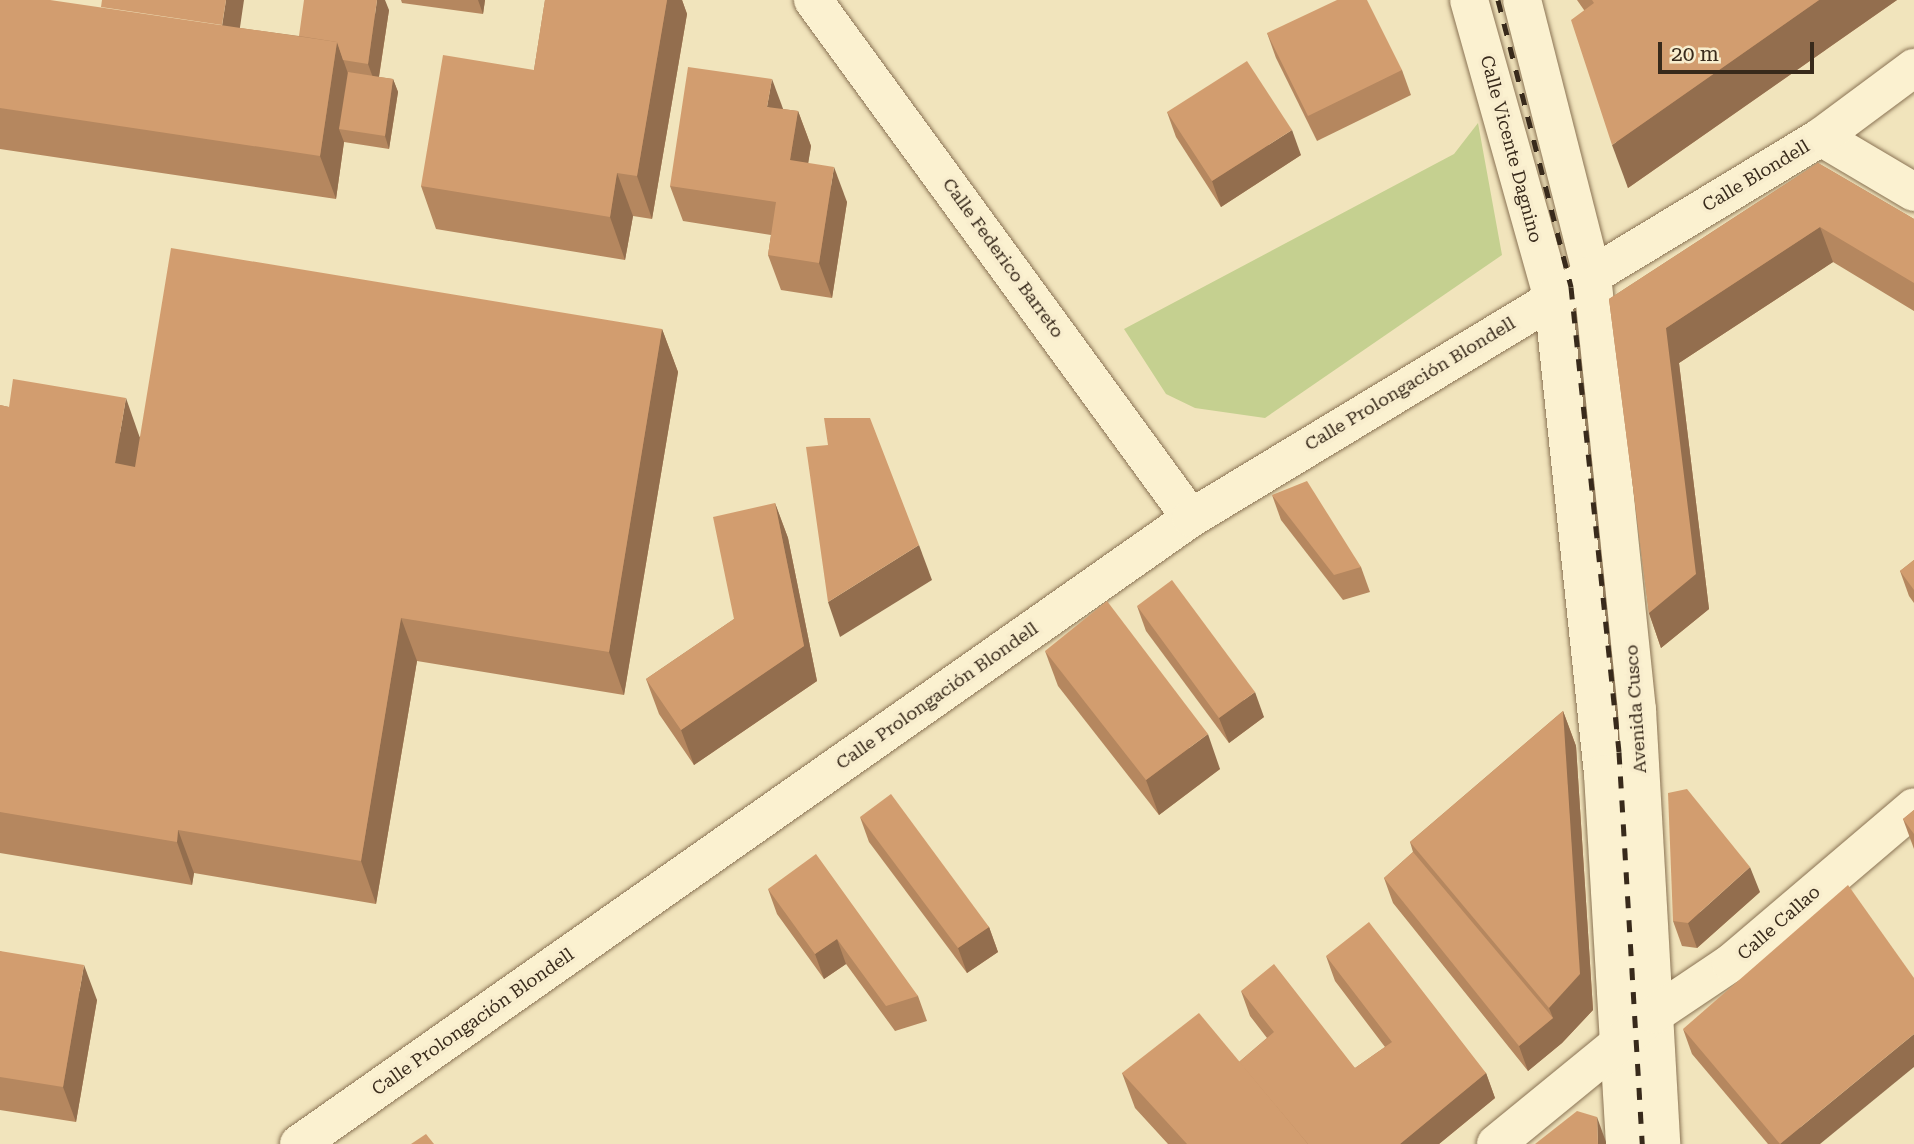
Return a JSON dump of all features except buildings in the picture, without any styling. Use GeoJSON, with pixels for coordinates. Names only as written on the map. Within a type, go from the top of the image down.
{"type":"FeatureCollection","features":[{"type":"Feature","properties":{"kind":"street","name":"Calle Federico Barreto"},"geometry":{"type":"LineString","coordinates":[[813,0],[1191,518]]}},
{"type":"Feature","properties":{"kind":"street","name":"Calle Vicente Dagnino"},"geometry":{"type":"LineString","coordinates":[[1469,0],[1553,298]]}},
{"type":"Feature","properties":{"kind":"street"},"geometry":{"type":"LineString","coordinates":[[1522,0],[1592,275]]}},
{"type":"Feature","properties":{"kind":"street","name":"Calle Blondell"},"geometry":{"type":"LineString","coordinates":[[1592,275],[1821,137],[1914,68]]}},
{"type":"Feature","properties":{"kind":"street"},"geometry":{"type":"LineString","coordinates":[[1821,137],[1914,192]]}},
{"type":"Feature","properties":{"kind":"street","name":"Calle Prolongación Blondell"},"geometry":{"type":"LineString","coordinates":[[299,1144],[1191,518],[1592,275]]}},
{"type":"Feature","properties":{"kind":"street","name":"Avenida Cusco"},"geometry":{"type":"LineString","coordinates":[[1592,275],[1637,710],[1637,1029],[1625,1144]]}},
{"type":"Feature","properties":{"kind":"street","name":"Avenida Cusco"},"geometry":{"type":"LineString","coordinates":[[1553,298],[1637,1029],[1661,1144]]}},
{"type":"Feature","properties":{"kind":"street","name":"Calle Callao"},"geometry":{"type":"LineString","coordinates":[[1496,1144],[1637,1029],[1731,963],[1914,807]]}},
{"type":"Feature","properties":{"kind":"green space"},"geometry":{"type":"Polygon","coordinates":[[[1478,123],[1502,255],[1265,418],[1195,408],[1166,394],[1124,329],[1454,154],[1478,123]]]}},
{"type":"Feature","properties":{"kind":"railway"},"geometry":{"type":"LineString","coordinates":[[1498,0],[1571,287],[1619,752],[1642,1144]]}}]}
